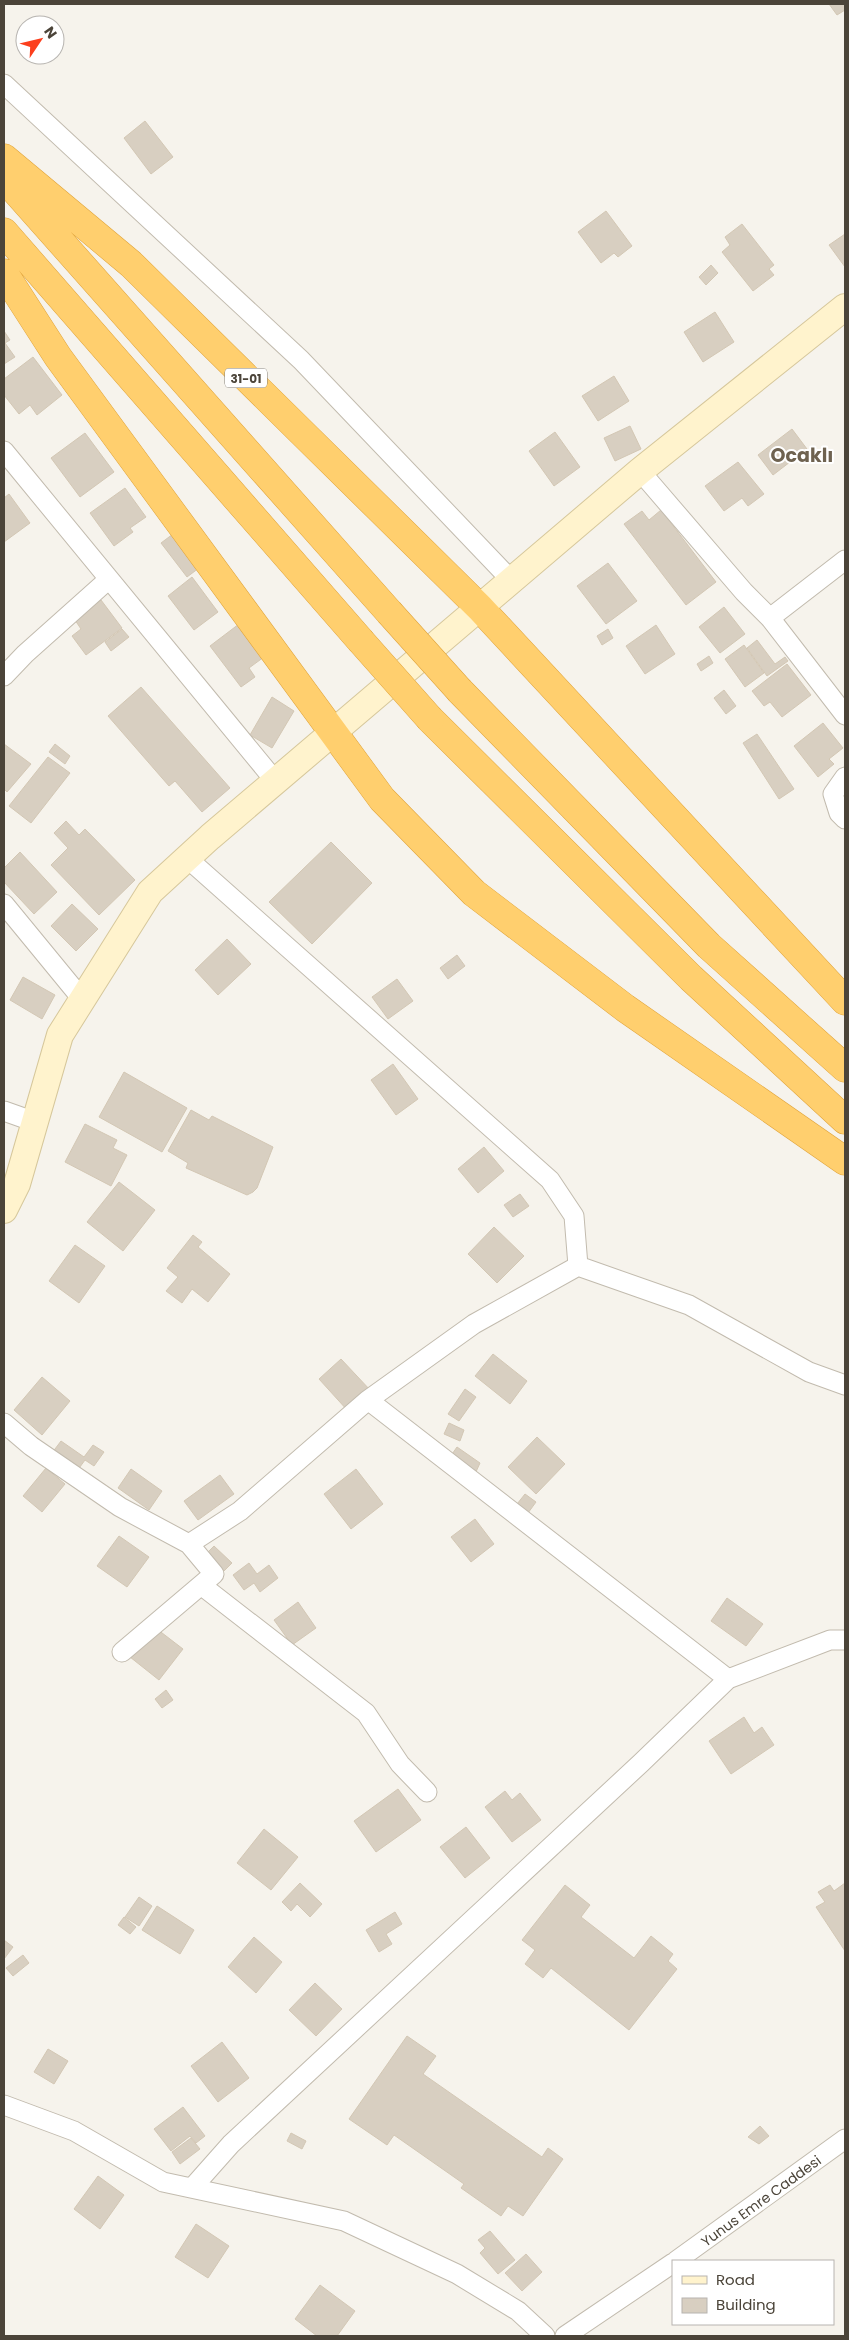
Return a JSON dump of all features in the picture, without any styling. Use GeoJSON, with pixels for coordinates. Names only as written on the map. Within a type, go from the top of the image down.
{"type":"FeatureCollection","features":[{"type":"Feature","properties":{"kind":"highway","name":"31-01"},"geometry":{"type":"LineString","coordinates":[[4,158],[131,264],[480,608]]}},
{"type":"Feature","properties":{"kind":"highway"},"geometry":{"type":"LineString","coordinates":[[4,177],[460,691],[709,946],[845,1068]]}},
{"type":"Feature","properties":{"kind":"highway"},"geometry":{"type":"LineString","coordinates":[[4,232],[430,719],[690,978],[845,1120]]}},
{"type":"Feature","properties":{"kind":"highway"},"geometry":{"type":"LineString","coordinates":[[4,273],[58,357],[382,799],[474,892],[625,1008],[845,1161]]}},
{"type":"Feature","properties":{"kind":"highway"},"geometry":{"type":"LineString","coordinates":[[480,608],[845,1001]]}},
{"type":"Feature","properties":{"kind":"main road"},"geometry":{"type":"LineString","coordinates":[[4,1210],[17,1184],[60,1035],[150,892],[187,858],[640,471],[845,307]]}},
{"type":"Feature","properties":{"kind":"street"},"geometry":{"type":"LineString","coordinates":[[4,84],[301,360],[512,581]]}},
{"type":"Feature","properties":{"kind":"street"},"geometry":{"type":"LineString","coordinates":[[4,451],[276,782]]}},
{"type":"Feature","properties":{"kind":"street"},"geometry":{"type":"LineString","coordinates":[[640,471],[744,592],[770,618],[845,715]]}},
{"type":"Feature","properties":{"kind":"street"},"geometry":{"type":"LineString","coordinates":[[770,618],[845,560]]}},
{"type":"Feature","properties":{"kind":"street"},"geometry":{"type":"LineString","coordinates":[[4,676],[25,654],[109,579]]}},
{"type":"Feature","properties":{"kind":"street"},"geometry":{"type":"LineString","coordinates":[[845,777],[833,794],[839,813],[845,819]]}},
{"type":"Feature","properties":{"kind":"street"},"geometry":{"type":"LineString","coordinates":[[187,858],[550,1180],[574,1216],[578,1266]]}},
{"type":"Feature","properties":{"kind":"street"},"geometry":{"type":"LineString","coordinates":[[4,904],[82,999]]}},
{"type":"Feature","properties":{"kind":"street"},"geometry":{"type":"LineString","coordinates":[[4,1111],[35,1122]]}},
{"type":"Feature","properties":{"kind":"street"},"geometry":{"type":"LineString","coordinates":[[189,1544],[240,1511],[368,1400],[474,1324],[578,1266],[689,1305],[809,1372],[845,1385]]}},
{"type":"Feature","properties":{"kind":"street"},"geometry":{"type":"LineString","coordinates":[[368,1400],[728,1678]]}},
{"type":"Feature","properties":{"kind":"street"},"geometry":{"type":"LineString","coordinates":[[4,1423],[31,1446],[120,1507],[189,1544],[214,1574],[122,1652]]}},
{"type":"Feature","properties":{"kind":"street"},"geometry":{"type":"LineString","coordinates":[[201,1585],[366,1713],[400,1764],[427,1792]]}},
{"type":"Feature","properties":{"kind":"street"},"geometry":{"type":"LineString","coordinates":[[192,2188],[230,2144],[641,1764],[728,1678],[830,1640],[845,1640]]}},
{"type":"Feature","properties":{"kind":"street"},"geometry":{"type":"LineString","coordinates":[[4,2105],[74,2131],[163,2182],[344,2221],[458,2274],[518,2311],[545,2336]]}},
{"type":"Feature","properties":{"kind":"street","name":"Yunus Emre Caddesi"},"geometry":{"type":"LineString","coordinates":[[677,2260],[845,2140]]}},
{"type":"Feature","properties":{"kind":"street"},"geometry":{"type":"LineString","coordinates":[[565,2336],[672,2264]]}},
{"type":"Feature","properties":{"kind":"building"},"geometry":{"type":"Polygon","coordinates":[[[829,4],[845,4],[845,10],[837,15],[829,4]]]}},
{"type":"Feature","properties":{"kind":"building"},"geometry":{"type":"Polygon","coordinates":[[[145,121],[173,157],[151,174],[124,138],[145,121]]]}},
{"type":"Feature","properties":{"kind":"building"},"geometry":{"type":"Polygon","coordinates":[[[606,211],[632,246],[618,257],[614,253],[601,263],[578,232],[606,211]]]}},
{"type":"Feature","properties":{"kind":"building"},"geometry":{"type":"Polygon","coordinates":[[[742,224],[774,265],[769,269],[774,275],[753,291],[722,252],[730,245],[725,237],[742,224]]]}},
{"type":"Feature","properties":{"kind":"building"},"geometry":{"type":"Polygon","coordinates":[[[845,234],[845,267],[829,245],[845,234]]]}},
{"type":"Feature","properties":{"kind":"building"},"geometry":{"type":"Polygon","coordinates":[[[711,265],[718,273],[706,285],[699,277],[711,265]]]}},
{"type":"Feature","properties":{"kind":"building"},"geometry":{"type":"Polygon","coordinates":[[[715,312],[734,342],[703,362],[684,332],[715,312]]]}},
{"type":"Feature","properties":{"kind":"building"},"geometry":{"type":"Polygon","coordinates":[[[4,331],[10,340],[5,343],[15,357],[4,364],[4,331]]]}},
{"type":"Feature","properties":{"kind":"building"},"geometry":{"type":"Polygon","coordinates":[[[33,357],[62,395],[37,415],[30,405],[19,414],[4,395],[4,379],[33,357]]]}},
{"type":"Feature","properties":{"kind":"building"},"geometry":{"type":"Polygon","coordinates":[[[614,376],[629,401],[598,421],[582,396],[614,376]]]}},
{"type":"Feature","properties":{"kind":"building"},"geometry":{"type":"Polygon","coordinates":[[[630,426],[641,449],[615,461],[604,438],[630,426]]]}},
{"type":"Feature","properties":{"kind":"building"},"geometry":{"type":"Polygon","coordinates":[[[792,429],[807,449],[773,475],[758,455],[792,429]]]}},
{"type":"Feature","properties":{"kind":"building"},"geometry":{"type":"Polygon","coordinates":[[[555,432],[580,467],[554,486],[529,451],[555,432]]]}},
{"type":"Feature","properties":{"kind":"building"},"geometry":{"type":"Polygon","coordinates":[[[85,433],[114,472],[80,497],[51,458],[85,433]]]}},
{"type":"Feature","properties":{"kind":"building"},"geometry":{"type":"Polygon","coordinates":[[[738,462],[764,494],[748,506],[742,498],[724,511],[705,486],[738,462]]]}},
{"type":"Feature","properties":{"kind":"building"},"geometry":{"type":"Polygon","coordinates":[[[125,488],[146,517],[130,528],[133,532],[114,546],[90,513],[125,488]]]}},
{"type":"Feature","properties":{"kind":"building"},"geometry":{"type":"Polygon","coordinates":[[[9,494],[30,523],[4,542],[4,498],[9,494]]]}},
{"type":"Feature","properties":{"kind":"building"},"geometry":{"type":"Polygon","coordinates":[[[661,510],[716,582],[686,605],[624,524],[642,511],[649,520],[661,510]]]}},
{"type":"Feature","properties":{"kind":"building"},"geometry":{"type":"Polygon","coordinates":[[[173,534],[199,568],[187,577],[161,543],[173,534]]]}},
{"type":"Feature","properties":{"kind":"building"},"geometry":{"type":"Polygon","coordinates":[[[608,563],[637,601],[606,624],[577,586],[608,563]]]}},
{"type":"Feature","properties":{"kind":"building"},"geometry":{"type":"Polygon","coordinates":[[[192,577],[218,612],[194,630],[168,596],[192,577]]]}},
{"type":"Feature","properties":{"kind":"building"},"geometry":{"type":"Polygon","coordinates":[[[101,600],[122,628],[86,655],[72,636],[81,629],[75,620],[101,600]]]}},
{"type":"Feature","properties":{"kind":"building"},"geometry":{"type":"Polygon","coordinates":[[[724,607],[745,634],[720,653],[699,627],[724,607]]]}},
{"type":"Feature","properties":{"kind":"building"},"geometry":{"type":"Polygon","coordinates":[[[239,624],[264,657],[249,668],[255,677],[241,687],[210,646],[239,624]]]}},
{"type":"Feature","properties":{"kind":"building"},"geometry":{"type":"Polygon","coordinates":[[[656,625],[675,654],[645,674],[626,646],[656,625]]]}},
{"type":"Feature","properties":{"kind":"building"},"geometry":{"type":"Polygon","coordinates":[[[122,629],[129,637],[111,651],[105,642],[122,629]]]}},
{"type":"Feature","properties":{"kind":"building"},"geometry":{"type":"Polygon","coordinates":[[[608,629],[613,638],[602,645],[597,636],[608,629]]]}},
{"type":"Feature","properties":{"kind":"building"},"geometry":{"type":"Polygon","coordinates":[[[757,640],[775,664],[785,657],[788,661],[767,676],[747,648],[757,640]]]}},
{"type":"Feature","properties":{"kind":"building"},"geometry":{"type":"Polygon","coordinates":[[[744,645],[764,673],[745,687],[725,659],[744,645]]]}},
{"type":"Feature","properties":{"kind":"building"},"geometry":{"type":"Polygon","coordinates":[[[709,656],[713,663],[701,671],[697,664],[709,656]]]}},
{"type":"Feature","properties":{"kind":"building"},"geometry":{"type":"Polygon","coordinates":[[[787,664],[811,695],[782,717],[770,702],[764,706],[752,691],[787,664]]]}},
{"type":"Feature","properties":{"kind":"building"},"geometry":{"type":"Polygon","coordinates":[[[141,687],[230,788],[202,812],[175,781],[169,786],[108,716],[141,687]]]}},
{"type":"Feature","properties":{"kind":"building"},"geometry":{"type":"Polygon","coordinates":[[[724,690],[736,706],[726,714],[714,698],[724,690]]]}},
{"type":"Feature","properties":{"kind":"building"},"geometry":{"type":"Polygon","coordinates":[[[272,697],[294,711],[272,748],[250,735],[272,697]]]}},
{"type":"Feature","properties":{"kind":"building"},"geometry":{"type":"Polygon","coordinates":[[[823,723],[843,748],[829,759],[834,764],[818,777],[794,746],[823,723]]]}},
{"type":"Feature","properties":{"kind":"building"},"geometry":{"type":"Polygon","coordinates":[[[757,734],[794,789],[779,799],[743,743],[757,734]]]}},
{"type":"Feature","properties":{"kind":"building"},"geometry":{"type":"Polygon","coordinates":[[[4,744],[31,764],[7,792],[4,789],[4,744]]]}},
{"type":"Feature","properties":{"kind":"building"},"geometry":{"type":"Polygon","coordinates":[[[55,744],[70,756],[65,764],[49,752],[55,744]]]}},
{"type":"Feature","properties":{"kind":"building"},"geometry":{"type":"Polygon","coordinates":[[[48,757],[70,773],[31,823],[9,806],[48,757]]]}},
{"type":"Feature","properties":{"kind":"building"},"geometry":{"type":"Polygon","coordinates":[[[66,821],[79,835],[85,829],[135,880],[99,915],[51,865],[68,848],[54,833],[66,821]]]}},
{"type":"Feature","properties":{"kind":"building"},"geometry":{"type":"Polygon","coordinates":[[[331,842],[372,883],[312,944],[269,902],[331,842]]]}},
{"type":"Feature","properties":{"kind":"building"},"geometry":{"type":"Polygon","coordinates":[[[20,852],[57,892],[34,914],[4,882],[4,868],[20,852]]]}},
{"type":"Feature","properties":{"kind":"building"},"geometry":{"type":"Polygon","coordinates":[[[72,904],[98,929],[76,951],[51,926],[72,904]]]}},
{"type":"Feature","properties":{"kind":"building"},"geometry":{"type":"Polygon","coordinates":[[[227,939],[251,964],[218,995],[195,970],[227,939]]]}},
{"type":"Feature","properties":{"kind":"building"},"geometry":{"type":"Polygon","coordinates":[[[457,955],[465,966],[448,979],[440,968],[457,955]]]}},
{"type":"Feature","properties":{"kind":"building"},"geometry":{"type":"Polygon","coordinates":[[[23,977],[55,995],[42,1019],[10,1000],[23,977]]]}},
{"type":"Feature","properties":{"kind":"building"},"geometry":{"type":"Polygon","coordinates":[[[397,979],[413,1001],[388,1019],[372,997],[397,979]]]}},
{"type":"Feature","properties":{"kind":"building"},"geometry":{"type":"Polygon","coordinates":[[[393,1064],[418,1099],[396,1115],[371,1080],[393,1064]]]}},
{"type":"Feature","properties":{"kind":"building"},"geometry":{"type":"Polygon","coordinates":[[[124,1072],[187,1108],[162,1152],[99,1117],[124,1072]]]}},
{"type":"Feature","properties":{"kind":"building"},"geometry":{"type":"Polygon","coordinates":[[[191,1110],[209,1120],[212,1116],[273,1147],[257,1188],[253,1192],[247,1195],[186,1168],[188,1163],[168,1151],[191,1110]]]}},
{"type":"Feature","properties":{"kind":"building"},"geometry":{"type":"Polygon","coordinates":[[[85,1124],[117,1140],[113,1148],[127,1155],[111,1186],[65,1162],[85,1124]]]}},
{"type":"Feature","properties":{"kind":"building"},"geometry":{"type":"Polygon","coordinates":[[[484,1147],[504,1171],[478,1193],[458,1169],[484,1147]]]}},
{"type":"Feature","properties":{"kind":"building"},"geometry":{"type":"Polygon","coordinates":[[[119,1182],[155,1210],[123,1251],[87,1222],[119,1182]]]}},
{"type":"Feature","properties":{"kind":"building"},"geometry":{"type":"Polygon","coordinates":[[[520,1194],[529,1206],[513,1217],[504,1205],[520,1194]]]}},
{"type":"Feature","properties":{"kind":"building"},"geometry":{"type":"Polygon","coordinates":[[[494,1227],[524,1256],[497,1283],[468,1254],[494,1227]]]}},
{"type":"Feature","properties":{"kind":"building"},"geometry":{"type":"Polygon","coordinates":[[[193,1235],[202,1242],[198,1247],[230,1274],[208,1302],[192,1289],[182,1303],[166,1291],[178,1277],[167,1268],[193,1235]]]}},
{"type":"Feature","properties":{"kind":"building"},"geometry":{"type":"Polygon","coordinates":[[[75,1245],[105,1266],[79,1303],[49,1281],[75,1245]]]}},
{"type":"Feature","properties":{"kind":"building"},"geometry":{"type":"Polygon","coordinates":[[[493,1354],[527,1381],[510,1404],[475,1376],[493,1354]]]}},
{"type":"Feature","properties":{"kind":"building"},"geometry":{"type":"Polygon","coordinates":[[[341,1359],[371,1391],[348,1411],[319,1379],[341,1359]]]}},
{"type":"Feature","properties":{"kind":"building"},"geometry":{"type":"Polygon","coordinates":[[[42,1377],[70,1401],[42,1435],[14,1410],[42,1377]]]}},
{"type":"Feature","properties":{"kind":"building"},"geometry":{"type":"Polygon","coordinates":[[[465,1389],[476,1397],[459,1421],[448,1414],[465,1389]]]}},
{"type":"Feature","properties":{"kind":"building"},"geometry":{"type":"Polygon","coordinates":[[[449,1423],[464,1430],[460,1441],[444,1434],[449,1423]]]}},
{"type":"Feature","properties":{"kind":"building"},"geometry":{"type":"Polygon","coordinates":[[[537,1437],[565,1464],[536,1494],[508,1467],[537,1437]]]}},
{"type":"Feature","properties":{"kind":"building"},"geometry":{"type":"Polygon","coordinates":[[[61,1441],[84,1457],[93,1445],[104,1452],[94,1466],[85,1460],[77,1471],[52,1453],[61,1441]]]}},
{"type":"Feature","properties":{"kind":"building"},"geometry":{"type":"Polygon","coordinates":[[[457,1447],[480,1463],[475,1474],[450,1457],[457,1447]]]}},
{"type":"Feature","properties":{"kind":"building"},"geometry":{"type":"Polygon","coordinates":[[[46,1468],[65,1484],[42,1512],[23,1496],[46,1468]]]}},
{"type":"Feature","properties":{"kind":"building"},"geometry":{"type":"Polygon","coordinates":[[[131,1469],[162,1491],[149,1510],[118,1488],[131,1469]]]}},
{"type":"Feature","properties":{"kind":"building"},"geometry":{"type":"Polygon","coordinates":[[[356,1469],[383,1504],[351,1529],[324,1494],[356,1469]]]}},
{"type":"Feature","properties":{"kind":"building"},"geometry":{"type":"Polygon","coordinates":[[[220,1475],[234,1494],[198,1520],[184,1501],[220,1475]]]}},
{"type":"Feature","properties":{"kind":"building"},"geometry":{"type":"Polygon","coordinates":[[[525,1494],[536,1502],[528,1513],[517,1504],[525,1494]]]}},
{"type":"Feature","properties":{"kind":"building"},"geometry":{"type":"Polygon","coordinates":[[[475,1519],[494,1544],[471,1562],[451,1537],[475,1519]]]}},
{"type":"Feature","properties":{"kind":"building"},"geometry":{"type":"Polygon","coordinates":[[[119,1536],[149,1557],[127,1587],[97,1566],[119,1536]]]}},
{"type":"Feature","properties":{"kind":"building"},"geometry":{"type":"Polygon","coordinates":[[[214,1546],[232,1563],[223,1572],[205,1555],[214,1546]]]}},
{"type":"Feature","properties":{"kind":"building"},"geometry":{"type":"Polygon","coordinates":[[[249,1563],[257,1574],[269,1565],[278,1578],[260,1592],[254,1583],[244,1590],[233,1575],[249,1563]]]}},
{"type":"Feature","properties":{"kind":"building"},"geometry":{"type":"Polygon","coordinates":[[[727,1598],[763,1624],[746,1646],[711,1621],[727,1598]]]}},
{"type":"Feature","properties":{"kind":"building"},"geometry":{"type":"Polygon","coordinates":[[[298,1602],[316,1628],[292,1645],[274,1620],[298,1602]]]}},
{"type":"Feature","properties":{"kind":"building"},"geometry":{"type":"Polygon","coordinates":[[[153,1626],[183,1649],[159,1680],[130,1657],[153,1626]]]}},
{"type":"Feature","properties":{"kind":"building"},"geometry":{"type":"Polygon","coordinates":[[[166,1690],[173,1700],[162,1708],[155,1699],[166,1690]]]}},
{"type":"Feature","properties":{"kind":"building"},"geometry":{"type":"Polygon","coordinates":[[[744,1717],[754,1733],[762,1727],[774,1745],[731,1774],[709,1741],[744,1717]]]}},
{"type":"Feature","properties":{"kind":"building"},"geometry":{"type":"Polygon","coordinates":[[[398,1789],[421,1820],[376,1852],[354,1821],[398,1789]]]}},
{"type":"Feature","properties":{"kind":"building"},"geometry":{"type":"Polygon","coordinates":[[[505,1791],[512,1800],[520,1793],[541,1820],[512,1842],[485,1807],[505,1791]]]}},
{"type":"Feature","properties":{"kind":"building"},"geometry":{"type":"Polygon","coordinates":[[[466,1827],[490,1858],[465,1878],[440,1847],[466,1827]]]}},
{"type":"Feature","properties":{"kind":"building"},"geometry":{"type":"Polygon","coordinates":[[[264,1829],[298,1857],[271,1890],[237,1863],[264,1829]]]}},
{"type":"Feature","properties":{"kind":"building"},"geometry":{"type":"Polygon","coordinates":[[[300,1883],[322,1904],[310,1917],[297,1904],[291,1911],[282,1902],[300,1883]]]}},
{"type":"Feature","properties":{"kind":"building"},"geometry":{"type":"Polygon","coordinates":[[[845,1883],[845,1951],[816,1907],[825,1902],[818,1892],[830,1885],[834,1891],[845,1883]]]}},
{"type":"Feature","properties":{"kind":"building"},"geometry":{"type":"Polygon","coordinates":[[[565,1885],[590,1905],[581,1917],[634,1958],[651,1936],[673,1954],[668,1961],[677,1969],[629,2030],[551,1968],[543,1978],[525,1964],[535,1950],[522,1940],[565,1885]]]}},
{"type":"Feature","properties":{"kind":"building"},"geometry":{"type":"Polygon","coordinates":[[[139,1897],[152,1906],[139,1926],[125,1917],[139,1897]]]}},
{"type":"Feature","properties":{"kind":"building"},"geometry":{"type":"Polygon","coordinates":[[[157,1906],[194,1930],[180,1954],[142,1930],[157,1906]]]}},
{"type":"Feature","properties":{"kind":"building"},"geometry":{"type":"Polygon","coordinates":[[[395,1912],[402,1924],[386,1934],[392,1944],[379,1952],[366,1930],[395,1912]]]}},
{"type":"Feature","properties":{"kind":"building"},"geometry":{"type":"Polygon","coordinates":[[[124,1917],[136,1927],[130,1934],[118,1925],[124,1917]]]}},
{"type":"Feature","properties":{"kind":"building"},"geometry":{"type":"Polygon","coordinates":[[[254,1937],[282,1962],[256,1993],[228,1967],[254,1937]]]}},
{"type":"Feature","properties":{"kind":"building"},"geometry":{"type":"Polygon","coordinates":[[[4,1940],[13,1947],[4,1959],[4,1940]]]}},
{"type":"Feature","properties":{"kind":"building"},"geometry":{"type":"Polygon","coordinates":[[[23,1955],[29,1963],[13,1976],[6,1968],[23,1955]]]}},
{"type":"Feature","properties":{"kind":"building"},"geometry":{"type":"Polygon","coordinates":[[[315,1983],[342,2009],[316,2036],[289,2010],[315,1983]]]}},
{"type":"Feature","properties":{"kind":"building"},"geometry":{"type":"Polygon","coordinates":[[[407,2036],[436,2056],[423,2074],[542,2157],[548,2148],[563,2159],[523,2216],[508,2206],[501,2216],[461,2188],[464,2184],[394,2135],[387,2145],[349,2119],[407,2036]]]}},
{"type":"Feature","properties":{"kind":"building"},"geometry":{"type":"Polygon","coordinates":[[[222,2042],[249,2078],[218,2102],[191,2066],[222,2042]]]}},
{"type":"Feature","properties":{"kind":"building"},"geometry":{"type":"Polygon","coordinates":[[[48,2049],[68,2061],[54,2084],[34,2072],[48,2049]]]}},
{"type":"Feature","properties":{"kind":"building"},"geometry":{"type":"Polygon","coordinates":[[[183,2107],[205,2136],[196,2143],[190,2136],[171,2151],[154,2129],[183,2107]]]}},
{"type":"Feature","properties":{"kind":"building"},"geometry":{"type":"Polygon","coordinates":[[[760,2126],[769,2136],[759,2144],[748,2137],[760,2126]]]}},
{"type":"Feature","properties":{"kind":"building"},"geometry":{"type":"Polygon","coordinates":[[[291,2133],[306,2141],[302,2149],[287,2141],[291,2133]]]}},
{"type":"Feature","properties":{"kind":"building"},"geometry":{"type":"Polygon","coordinates":[[[191,2138],[200,2149],[180,2164],[172,2152],[191,2138]]]}},
{"type":"Feature","properties":{"kind":"building"},"geometry":{"type":"Polygon","coordinates":[[[98,2176],[124,2195],[100,2229],[74,2209],[98,2176]]]}},
{"type":"Feature","properties":{"kind":"building"},"geometry":{"type":"Polygon","coordinates":[[[196,2224],[229,2246],[208,2278],[175,2257],[196,2224]]]}},
{"type":"Feature","properties":{"kind":"building"},"geometry":{"type":"Polygon","coordinates":[[[490,2231],[515,2260],[498,2274],[480,2253],[485,2248],[478,2240],[490,2231]]]}},
{"type":"Feature","properties":{"kind":"building"},"geometry":{"type":"Polygon","coordinates":[[[526,2254],[542,2272],[522,2291],[505,2273],[526,2254]]]}},
{"type":"Feature","properties":{"kind":"building"},"geometry":{"type":"Polygon","coordinates":[[[320,2285],[355,2311],[337,2336],[317,2336],[295,2319],[320,2285]]]}},
{"type":"Feature","properties":{"kind":"district","name":"Ocaklı"},"geometry":{"type":"Point","coordinates":[802,455]}}]}
